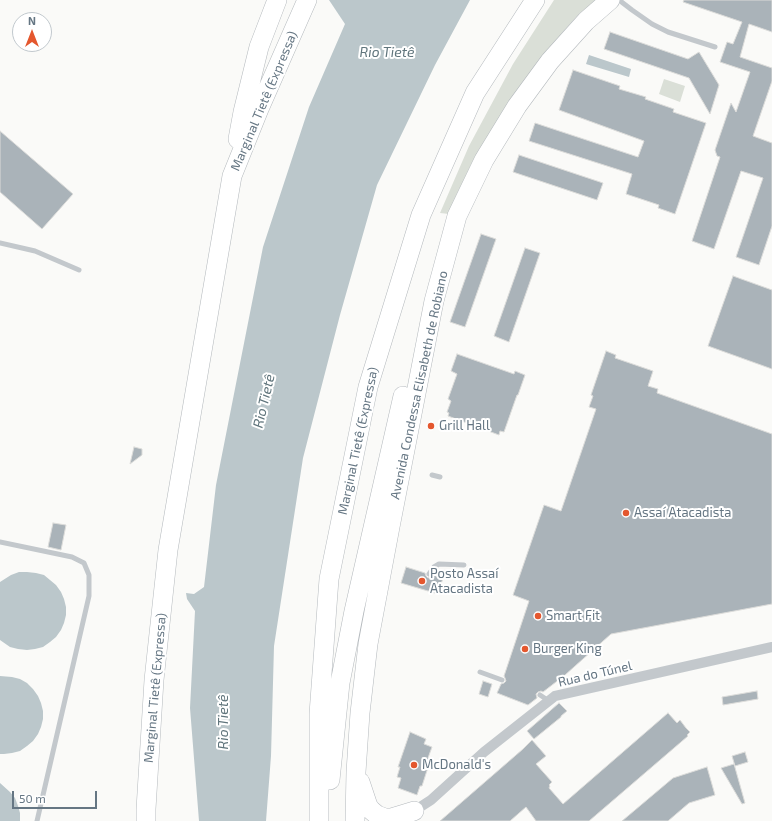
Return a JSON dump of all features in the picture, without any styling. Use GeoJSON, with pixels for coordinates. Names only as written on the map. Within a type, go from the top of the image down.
{"type":"FeatureCollection","features":[{"type":"Feature","properties":{"kind":"highway"},"geometry":{"type":"LineString","coordinates":[[232,176],[242,112],[260,47],[277,0]]}},
{"type":"Feature","properties":{"kind":"highway","name":"Marginal Tietê (Expressa)"},"geometry":{"type":"LineString","coordinates":[[146,821],[154,680],[168,550],[232,176],[259,109],[307,0]]}},
{"type":"Feature","properties":{"kind":"highway","name":"Marginal Tietê (Expressa)"},"geometry":{"type":"LineString","coordinates":[[319,821],[319,714],[329,579],[368,387],[421,216],[475,93],[535,0]]}},
{"type":"Feature","properties":{"kind":"highway","name":"Avenida Condessa Elisabeth de Robiano"},"geometry":{"type":"LineString","coordinates":[[355,821],[356,772],[360,713],[370,636],[434,301],[457,216],[484,160],[517,106],[550,61],[586,21],[610,0]]}},
{"type":"Feature","properties":{"kind":"highway"},"geometry":{"type":"LineString","coordinates":[[325,821],[340,682],[354,611],[428,290],[444,242],[457,216]]}},
{"type":"Feature","properties":{"kind":"highway"},"geometry":{"type":"LineString","coordinates":[[356,772],[368,806],[377,815],[385,818],[391,818],[414,811]]}},
{"type":"Feature","properties":{"kind":"highway"},"geometry":{"type":"LineString","coordinates":[[398,821],[414,811]]}},
{"type":"Feature","properties":{"kind":"street","name":"Rua do Túnel"},"geometry":{"type":"LineString","coordinates":[[414,811],[431,800],[544,698],[772,647]]}},
{"type":"Feature","properties":{"kind":"lane"},"geometry":{"type":"LineString","coordinates":[[619,0],[657,27],[715,47]]}},
{"type":"Feature","properties":{"kind":"lane"},"geometry":{"type":"LineString","coordinates":[[0,243],[35,251],[79,270]]}},
{"type":"Feature","properties":{"kind":"lane"},"geometry":{"type":"LineString","coordinates":[[432,475],[440,477]]}},
{"type":"Feature","properties":{"kind":"lane"},"geometry":{"type":"LineString","coordinates":[[0,542],[72,557],[84,564],[89,576],[89,596],[37,821]]}},
{"type":"Feature","properties":{"kind":"lane"},"geometry":{"type":"LineString","coordinates":[[429,574],[434,567],[439,564],[464,565]]}},
{"type":"Feature","properties":{"kind":"lane"},"geometry":{"type":"LineString","coordinates":[[480,672],[502,680]]}},
{"type":"Feature","properties":{"kind":"shaded area"},"geometry":{"type":"Polygon","coordinates":[[[554,0],[597,0],[578,15],[563,32],[518,91],[488,136],[470,167],[449,214],[440,213],[469,146],[513,64],[554,0]]]}},
{"type":"Feature","properties":{"kind":"shaded area"},"geometry":{"type":"Polygon","coordinates":[[[664,79],[685,86],[680,102],[659,94],[664,79]]]}},
{"type":"Feature","properties":{"kind":"water","name":"Rio Tietê"},"geometry":{"type":"Polygon","coordinates":[[[329,0],[470,0],[435,65],[377,185],[340,315],[303,458],[274,646],[271,756],[266,821],[199,821],[190,708],[195,611],[187,599],[186,593],[194,594],[204,587],[216,485],[263,247],[309,107],[345,24],[329,0]]]}},
{"type":"Feature","properties":{"kind":"water"},"geometry":{"type":"Polygon","coordinates":[[[589,55],[631,69],[629,77],[586,64],[589,55]]]}},
{"type":"Feature","properties":{"kind":"water"},"geometry":{"type":"Polygon","coordinates":[[[19,572],[44,575],[56,585],[64,599],[66,615],[61,630],[56,637],[43,647],[27,650],[18,649],[10,647],[0,640],[0,582],[19,572]]]}},
{"type":"Feature","properties":{"kind":"water"},"geometry":{"type":"Polygon","coordinates":[[[0,676],[20,679],[27,683],[38,696],[43,711],[41,727],[33,741],[20,751],[4,754],[0,754],[0,676]]]}},
{"type":"Feature","properties":{"kind":"water"},"geometry":{"type":"Polygon","coordinates":[[[0,783],[15,798],[20,813],[20,821],[0,821],[0,783]]]}},
{"type":"Feature","properties":{"kind":"building"},"geometry":{"type":"Polygon","coordinates":[[[684,0],[772,0],[772,32],[749,24],[740,57],[772,68],[772,81],[753,136],[772,143],[772,226],[759,265],[736,257],[763,178],[741,171],[714,249],[692,241],[720,157],[717,156],[715,150],[731,103],[736,112],[750,72],[720,62],[727,42],[733,44],[742,22],[683,2],[684,0]]]}},
{"type":"Feature","properties":{"kind":"building"},"geometry":{"type":"Polygon","coordinates":[[[610,32],[688,59],[699,52],[719,85],[710,114],[689,78],[604,49],[610,32]]]}},
{"type":"Feature","properties":{"kind":"building"},"geometry":{"type":"Polygon","coordinates":[[[573,70],[620,86],[619,89],[646,97],[645,99],[674,109],[673,112],[706,123],[675,214],[658,208],[659,205],[626,194],[632,174],[529,141],[535,123],[638,157],[644,141],[559,110],[573,70]]]}},
{"type":"Feature","properties":{"kind":"building"},"geometry":{"type":"Polygon","coordinates":[[[0,131],[73,194],[42,229],[0,192],[0,131]]]}},
{"type":"Feature","properties":{"kind":"building"},"geometry":{"type":"Polygon","coordinates":[[[519,155],[603,183],[597,200],[513,172],[519,155]]]}},
{"type":"Feature","properties":{"kind":"building"},"geometry":{"type":"Polygon","coordinates":[[[481,234],[496,239],[465,327],[450,322],[481,234]]]}},
{"type":"Feature","properties":{"kind":"building"},"geometry":{"type":"Polygon","coordinates":[[[525,248],[540,253],[509,342],[494,336],[525,248]]]}},
{"type":"Feature","properties":{"kind":"building"},"geometry":{"type":"Polygon","coordinates":[[[733,276],[772,290],[772,369],[708,346],[733,276]]]}},
{"type":"Feature","properties":{"kind":"building"},"geometry":{"type":"Polygon","coordinates":[[[606,351],[616,355],[615,358],[653,371],[648,386],[658,389],[657,393],[772,434],[772,604],[611,634],[565,675],[543,692],[538,692],[536,694],[537,698],[528,705],[497,693],[501,684],[506,681],[504,676],[529,601],[513,595],[544,505],[561,511],[596,409],[589,407],[593,396],[591,395],[606,351]]]}},
{"type":"Feature","properties":{"kind":"building"},"geometry":{"type":"Polygon","coordinates":[[[457,354],[514,374],[515,371],[525,375],[504,432],[500,431],[499,435],[448,416],[449,413],[447,412],[451,401],[448,399],[457,374],[451,371],[457,354]]]}},
{"type":"Feature","properties":{"kind":"building"},"geometry":{"type":"Polygon","coordinates":[[[134,447],[142,449],[142,455],[130,464],[134,447]]]}},
{"type":"Feature","properties":{"kind":"building"},"geometry":{"type":"Polygon","coordinates":[[[53,523],[66,525],[61,550],[48,547],[53,523]]]}},
{"type":"Feature","properties":{"kind":"building","name":"Posto Assaí Atacadista"},"geometry":{"type":"Polygon","coordinates":[[[406,567],[425,573],[428,578],[433,575],[443,578],[438,594],[401,583],[406,567]]]}},
{"type":"Feature","properties":{"kind":"building"},"geometry":{"type":"Polygon","coordinates":[[[483,681],[492,684],[488,697],[479,694],[483,681]]]}},
{"type":"Feature","properties":{"kind":"building"},"geometry":{"type":"Polygon","coordinates":[[[757,691],[758,699],[723,705],[722,697],[757,691]]]}},
{"type":"Feature","properties":{"kind":"building"},"geometry":{"type":"Polygon","coordinates":[[[559,703],[567,711],[534,739],[527,731],[559,703]]]}},
{"type":"Feature","properties":{"kind":"building"},"geometry":{"type":"Polygon","coordinates":[[[668,713],[677,723],[680,720],[690,732],[687,735],[688,736],[589,821],[536,821],[526,807],[510,821],[440,821],[532,740],[546,756],[536,764],[552,782],[549,785],[549,788],[563,804],[668,713]]]}},
{"type":"Feature","properties":{"kind":"building","name":"McDonald's"},"geometry":{"type":"Polygon","coordinates":[[[410,732],[426,739],[424,744],[432,747],[428,758],[431,758],[422,786],[420,786],[417,795],[398,788],[401,778],[397,777],[400,767],[398,767],[410,732]]]}},
{"type":"Feature","properties":{"kind":"building"},"geometry":{"type":"Polygon","coordinates":[[[745,752],[748,762],[735,766],[732,756],[745,752]]]}},
{"type":"Feature","properties":{"kind":"building"},"geometry":{"type":"Polygon","coordinates":[[[734,764],[745,803],[742,804],[721,768],[734,764]]]}},
{"type":"Feature","properties":{"kind":"building"},"geometry":{"type":"Polygon","coordinates":[[[707,767],[715,795],[689,803],[668,821],[622,821],[673,778],[707,767]]]}},
{"type":"Feature","properties":{"kind":"place","name":"Grill Hall"},"geometry":{"type":"Point","coordinates":[431,426]}},
{"type":"Feature","properties":{"kind":"place","name":"Assaí Atacadista"},"geometry":{"type":"Point","coordinates":[626,513]}},
{"type":"Feature","properties":{"kind":"place","name":"Posto Assaí Atacadista"},"geometry":{"type":"Point","coordinates":[422,581]}},
{"type":"Feature","properties":{"kind":"place","name":"Smart Fit"},"geometry":{"type":"Point","coordinates":[538,616]}},
{"type":"Feature","properties":{"kind":"place","name":"Burger King"},"geometry":{"type":"Point","coordinates":[525,649]}},
{"type":"Feature","properties":{"kind":"place","name":"McDonald's"},"geometry":{"type":"Point","coordinates":[414,765]}}]}
